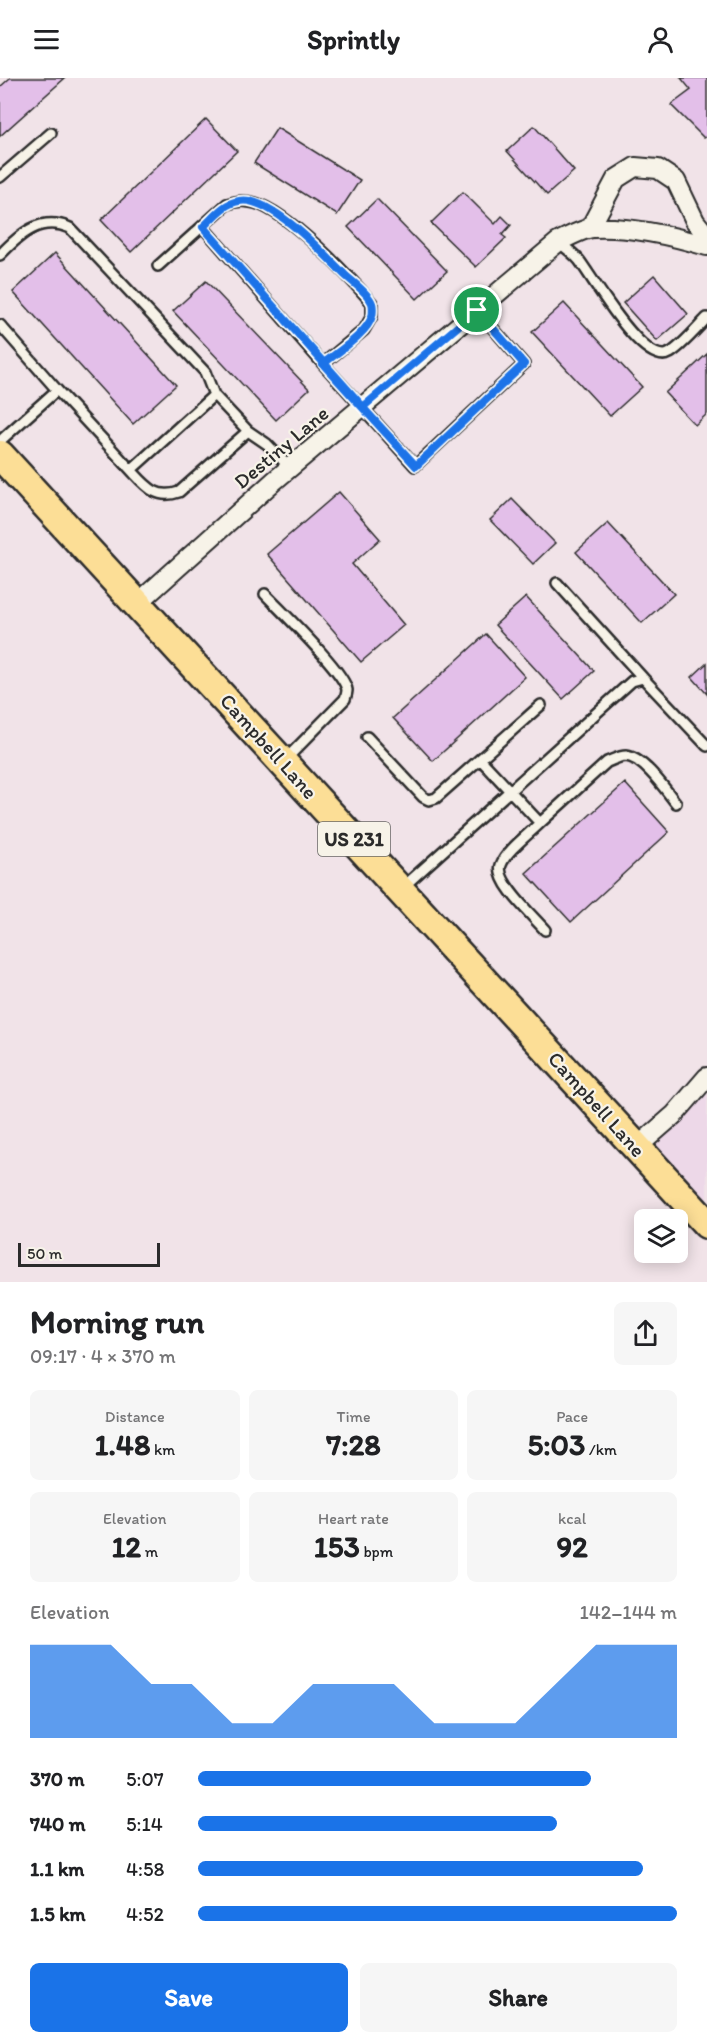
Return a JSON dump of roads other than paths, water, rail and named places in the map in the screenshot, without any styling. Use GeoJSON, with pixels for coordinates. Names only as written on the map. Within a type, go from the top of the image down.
{"type":"FeatureCollection","features":[{"type":"Feature","properties":{"kind":"main road","name":"Campbell Lane"},"geometry":{"type":"LineString","coordinates":[[0,455],[707,1224]]}},
{"type":"Feature","properties":{"kind":"street"},"geometry":{"type":"LineString","coordinates":[[590,228],[616,179],[635,167],[658,170],[676,181],[695,221],[707,236]]}},
{"type":"Feature","properties":{"kind":"street","name":"Destiny Lane"},"geometry":{"type":"LineString","coordinates":[[138,603],[290,468],[558,242],[590,228],[624,230],[682,239],[707,246]]}},
{"type":"Feature","properties":{"kind":"street"},"geometry":{"type":"LineString","coordinates":[[636,1148],[675,1114],[707,1077]]}},
{"type":"Feature","properties":{"kind":"lane"},"geometry":{"type":"LineString","coordinates":[[0,177],[51,133]]}},
{"type":"Feature","properties":{"kind":"lane"},"geometry":{"type":"LineString","coordinates":[[158,266],[227,204],[241,200],[257,203],[286,220],[313,243],[372,303],[372,316],[364,330],[323,364]]}},
{"type":"Feature","properties":{"kind":"lane"},"geometry":{"type":"LineString","coordinates":[[0,255],[12,242],[45,223],[59,223],[70,228],[205,372],[214,395],[248,431],[267,444],[290,468]]}},
{"type":"Feature","properties":{"kind":"lane"},"geometry":{"type":"LineString","coordinates":[[203,227],[416,466],[524,364],[477,310]]}},
{"type":"Feature","properties":{"kind":"lane"},"geometry":{"type":"LineString","coordinates":[[558,242],[577,257],[622,322],[644,347],[658,356],[670,354],[707,318]]}},
{"type":"Feature","properties":{"kind":"lane"},"geometry":{"type":"LineString","coordinates":[[0,325],[131,470],[160,495],[179,492],[248,431]]}},
{"type":"Feature","properties":{"kind":"lane"},"geometry":{"type":"LineString","coordinates":[[0,441],[57,390]]}},
{"type":"Feature","properties":{"kind":"lane"},"geometry":{"type":"LineString","coordinates":[[131,470],[214,395]]}},
{"type":"Feature","properties":{"kind":"lane"},"geometry":{"type":"LineString","coordinates":[[557,583],[707,746]]}},
{"type":"Feature","properties":{"kind":"lane"},"geometry":{"type":"LineString","coordinates":[[265,594],[328,662],[343,680],[347,690],[345,699],[283,761]]}},
{"type":"Feature","properties":{"kind":"lane"},"geometry":{"type":"LineString","coordinates":[[400,890],[632,681],[643,678]]}},
{"type":"Feature","properties":{"kind":"lane"},"geometry":{"type":"LineString","coordinates":[[367,737],[429,800],[436,798],[481,760],[541,705]]}},
{"type":"Feature","properties":{"kind":"lane"},"geometry":{"type":"LineString","coordinates":[[545,930],[510,890],[500,873],[500,866],[505,858],[540,823],[607,762],[620,757],[628,756],[637,760],[653,774],[676,802]]}},
{"type":"Feature","properties":{"kind":"lane"},"geometry":{"type":"LineString","coordinates":[[481,760],[540,823]]}}]}
